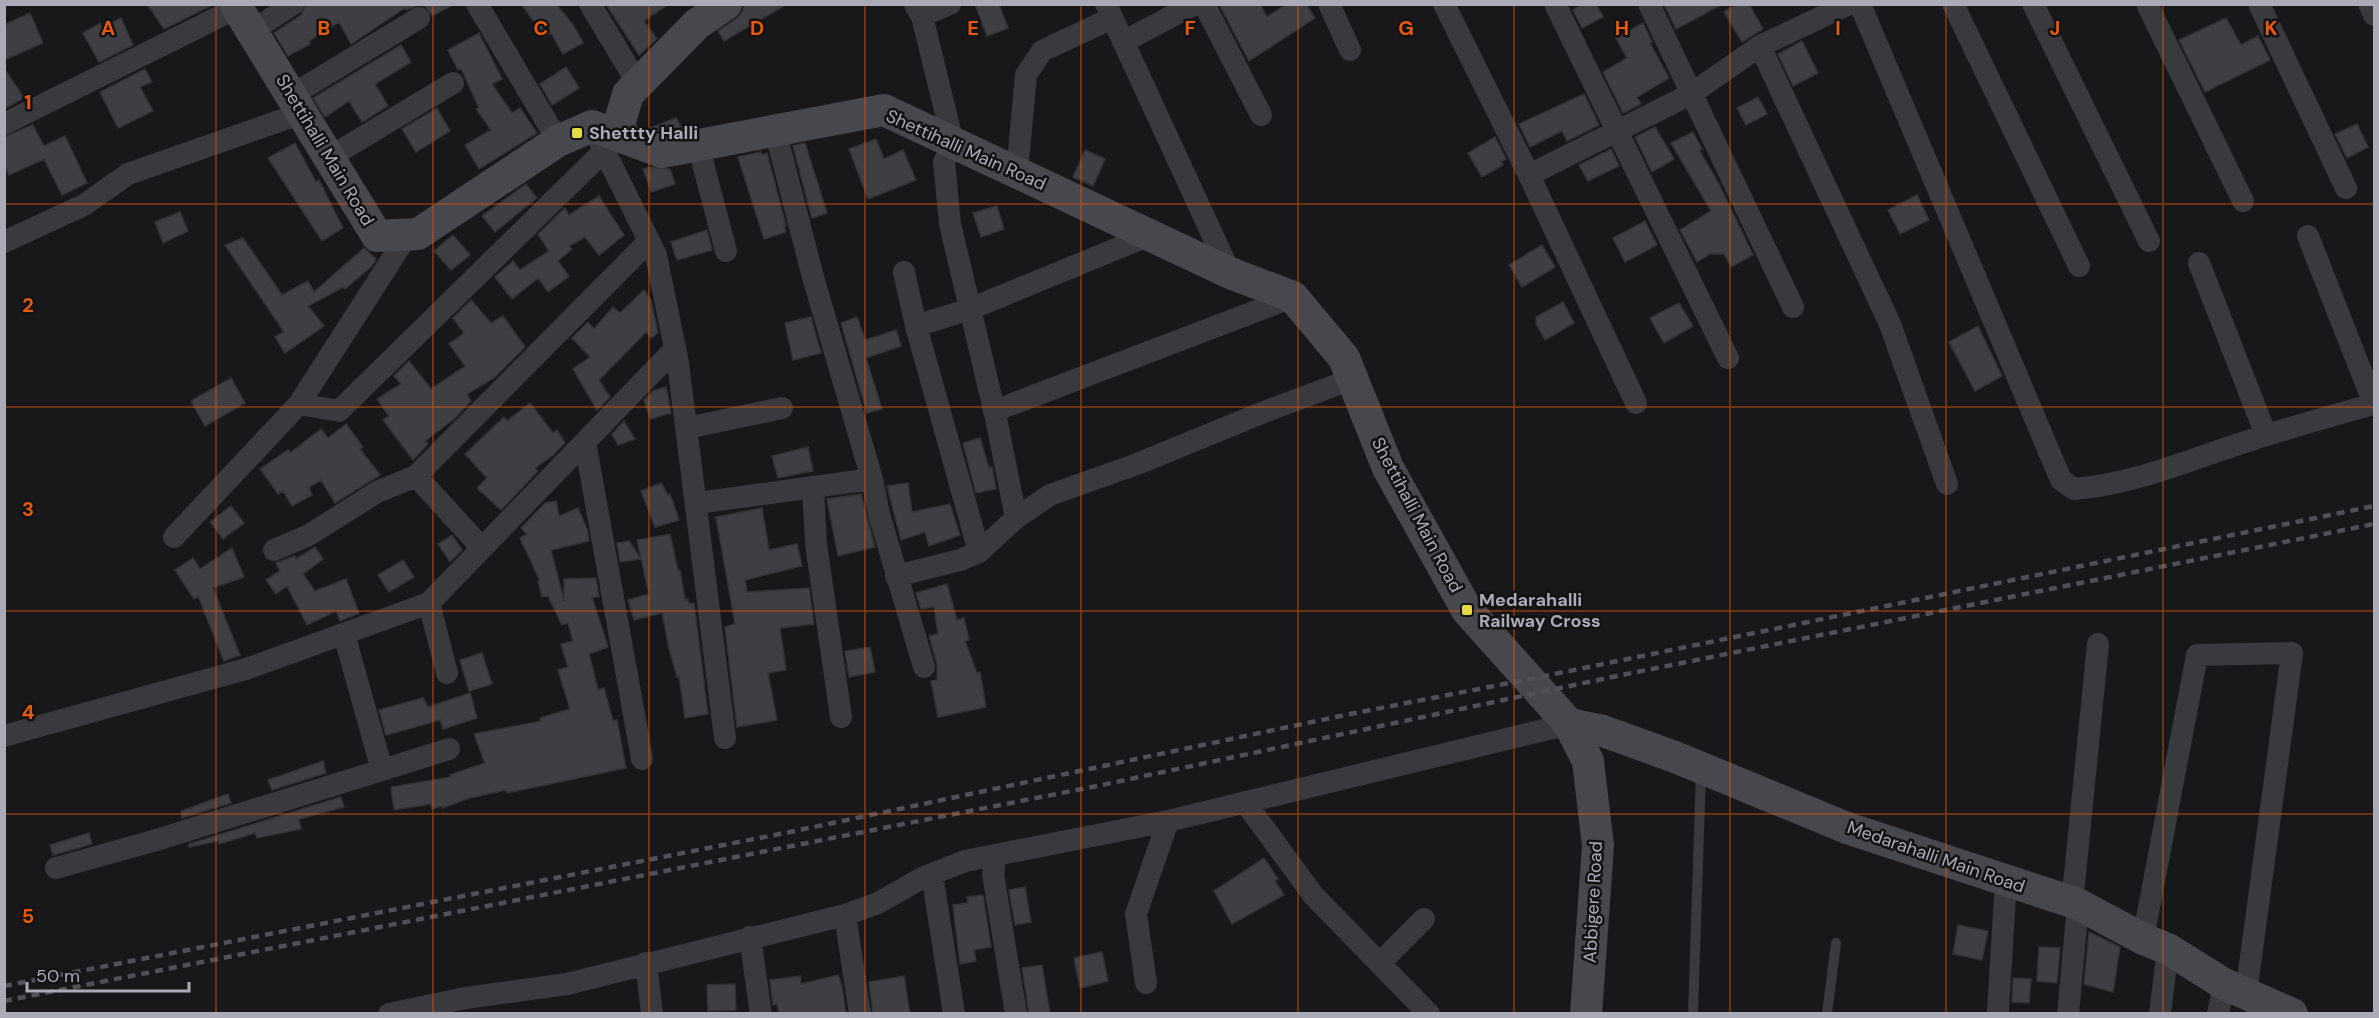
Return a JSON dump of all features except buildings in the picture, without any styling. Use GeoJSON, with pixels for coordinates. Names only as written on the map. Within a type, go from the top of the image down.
{"type":"FeatureCollection","features":[{"type":"Feature","properties":{"kind":"street"},"geometry":{"type":"LineString","coordinates":[[5,124],[242,14],[293,4]]}},
{"type":"Feature","properties":{"kind":"street"},"geometry":{"type":"LineString","coordinates":[[477,4],[558,141]]}},
{"type":"Feature","properties":{"kind":"street"},"geometry":{"type":"LineString","coordinates":[[590,4],[638,84]]}},
{"type":"Feature","properties":{"kind":"street"},"geometry":{"type":"LineString","coordinates":[[299,404],[339,411],[604,137],[628,94],[697,24],[726,4]]}},
{"type":"Feature","properties":{"kind":"street"},"geometry":{"type":"LineString","coordinates":[[950,4],[918,10],[953,143],[944,162],[950,224],[994,411],[1016,518]]}},
{"type":"Feature","properties":{"kind":"street"},"geometry":{"type":"LineString","coordinates":[[1123,42],[1195,4]]}},
{"type":"Feature","properties":{"kind":"street"},"geometry":{"type":"LineString","coordinates":[[1204,4],[1261,115]]}},
{"type":"Feature","properties":{"kind":"street"},"geometry":{"type":"LineString","coordinates":[[1329,4],[1350,50]]}},
{"type":"Feature","properties":{"kind":"street"},"geometry":{"type":"LineString","coordinates":[[1444,4],[1529,175],[1636,403]]}},
{"type":"Feature","properties":{"kind":"street"},"geometry":{"type":"LineString","coordinates":[[1555,4],[1728,358]]}},
{"type":"Feature","properties":{"kind":"street"},"geometry":{"type":"LineString","coordinates":[[1649,4],[1793,307]]}},
{"type":"Feature","properties":{"kind":"street"},"geometry":{"type":"LineString","coordinates":[[1529,175],[1691,94],[1760,46],[1849,4]]}},
{"type":"Feature","properties":{"kind":"street"},"geometry":{"type":"LineString","coordinates":[[1860,4],[2061,480],[2074,489],[2099,487],[2160,471],[2266,435],[2374,404],[2308,236]]}},
{"type":"Feature","properties":{"kind":"street"},"geometry":{"type":"LineString","coordinates":[[1953,4],[2079,266]]}},
{"type":"Feature","properties":{"kind":"street"},"geometry":{"type":"LineString","coordinates":[[2033,4],[2150,241]]}},
{"type":"Feature","properties":{"kind":"street"},"geometry":{"type":"LineString","coordinates":[[2147,4],[2243,201]]}},
{"type":"Feature","properties":{"kind":"street"},"geometry":{"type":"LineString","coordinates":[[2259,4],[2346,188]]}},
{"type":"Feature","properties":{"kind":"street"},"geometry":{"type":"LineString","coordinates":[[2369,4],[2374,15]]}},
{"type":"Feature","properties":{"kind":"street"},"geometry":{"type":"LineString","coordinates":[[1017,172],[1026,75],[1042,51],[1109,11],[1230,273]]}},
{"type":"Feature","properties":{"kind":"street","name":"Shettihalli Main Road"},"geometry":{"type":"LineString","coordinates":[[242,14],[377,236],[418,234],[558,141],[604,137],[662,152],[884,110],[1230,273],[1293,297],[1344,358],[1388,468],[1467,610],[1569,724]]}},
{"type":"Feature","properties":{"kind":"street"},"geometry":{"type":"LineString","coordinates":[[4,242],[84,206],[128,174],[297,104],[419,18]]}},
{"type":"Feature","properties":{"kind":"street"},"geometry":{"type":"LineString","coordinates":[[1760,46],[1890,324],[1947,483]]}},
{"type":"Feature","properties":{"kind":"street"},"geometry":{"type":"LineString","coordinates":[[330,157],[453,83]]}},
{"type":"Feature","properties":{"kind":"street"},"geometry":{"type":"LineString","coordinates":[[775,130],[813,277],[872,479],[896,576],[924,667]]}},
{"type":"Feature","properties":{"kind":"street"},"geometry":{"type":"LineString","coordinates":[[604,137],[656,255],[675,349],[697,503],[725,738]]}},
{"type":"Feature","properties":{"kind":"street"},"geometry":{"type":"LineString","coordinates":[[698,145],[726,252]]}},
{"type":"Feature","properties":{"kind":"street"},"geometry":{"type":"LineString","coordinates":[[174,537],[299,404],[408,234]]}},
{"type":"Feature","properties":{"kind":"street"},"geometry":{"type":"LineString","coordinates":[[916,326],[970,309],[1150,235]]}},
{"type":"Feature","properties":{"kind":"street"},"geometry":{"type":"LineString","coordinates":[[274,550],[309,535],[377,492],[416,476],[649,241]]}},
{"type":"Feature","properties":{"kind":"street"},"geometry":{"type":"LineString","coordinates":[[2199,263],[2266,435]]}},
{"type":"Feature","properties":{"kind":"street"},"geometry":{"type":"LineString","coordinates":[[904,272],[916,326],[979,552]]}},
{"type":"Feature","properties":{"kind":"street"},"geometry":{"type":"LineString","coordinates":[[994,411],[1293,297]]}},
{"type":"Feature","properties":{"kind":"street"},"geometry":{"type":"LineString","coordinates":[[4,736],[246,669],[429,603],[675,349]]}},
{"type":"Feature","properties":{"kind":"street"},"geometry":{"type":"LineString","coordinates":[[896,576],[960,560],[979,552],[1016,518],[1050,495],[1137,464],[1264,412],[1352,380]]}},
{"type":"Feature","properties":{"kind":"street"},"geometry":{"type":"LineString","coordinates":[[687,428],[782,408]]}},
{"type":"Feature","properties":{"kind":"street"},"geometry":{"type":"LineString","coordinates":[[585,442],[642,759]]}},
{"type":"Feature","properties":{"kind":"street"},"geometry":{"type":"LineString","coordinates":[[416,476],[482,548]]}},
{"type":"Feature","properties":{"kind":"street"},"geometry":{"type":"LineString","coordinates":[[697,503],[872,479]]}},
{"type":"Feature","properties":{"kind":"street"},"geometry":{"type":"LineString","coordinates":[[813,488],[816,544],[841,717]]}},
{"type":"Feature","properties":{"kind":"street"},"geometry":{"type":"LineString","coordinates":[[429,603],[447,673]]}},
{"type":"Feature","properties":{"kind":"street"},"geometry":{"type":"LineString","coordinates":[[344,634],[382,770]]}},
{"type":"Feature","properties":{"kind":"street"},"geometry":{"type":"LineString","coordinates":[[2068,1014],[2097,644]]}},
{"type":"Feature","properties":{"kind":"street"},"geometry":{"type":"LineString","coordinates":[[2160,1014],[2156,944],[2197,655],[2292,654],[2229,997]]}},
{"type":"Feature","properties":{"kind":"street"},"geometry":{"type":"LineString","coordinates":[[389,1014],[465,998],[567,984],[845,915],[878,903],[932,874],[965,861],[1168,821],[1569,724]]}},
{"type":"Feature","properties":{"kind":"street","name":"Medarahalli Main Road"},"geometry":{"type":"LineString","coordinates":[[1569,724],[1603,731],[1701,768],[1847,828],[2075,904],[2156,944],[2229,997],[2292,1014]]}},
{"type":"Feature","properties":{"kind":"street","name":"Abbigere Road"},"geometry":{"type":"LineString","coordinates":[[1569,724],[1588,762],[1598,846],[1586,1014]]}},
{"type":"Feature","properties":{"kind":"street"},"geometry":{"type":"LineString","coordinates":[[56,868],[153,842],[448,749]]}},
{"type":"Feature","properties":{"kind":"street"},"geometry":{"type":"LineString","coordinates":[[1245,802],[1313,895],[1429,1014]]}},
{"type":"Feature","properties":{"kind":"street"},"geometry":{"type":"LineString","coordinates":[[1146,983],[1136,914],[1168,821]]}},
{"type":"Feature","properties":{"kind":"street"},"geometry":{"type":"LineString","coordinates":[[996,855],[993,874],[1017,1014]]}},
{"type":"Feature","properties":{"kind":"street"},"geometry":{"type":"LineString","coordinates":[[932,874],[954,1014]]}},
{"type":"Feature","properties":{"kind":"street"},"geometry":{"type":"LineString","coordinates":[[1998,1010],[2006,881]]}},
{"type":"Feature","properties":{"kind":"street"},"geometry":{"type":"LineString","coordinates":[[845,915],[860,1014]]}},
{"type":"Feature","properties":{"kind":"street"},"geometry":{"type":"LineString","coordinates":[[1380,963],[1424,919]]}},
{"type":"Feature","properties":{"kind":"street"},"geometry":{"type":"LineString","coordinates":[[750,937],[761,1014]]}},
{"type":"Feature","properties":{"kind":"street"},"geometry":{"type":"LineString","coordinates":[[646,963],[652,1014]]}},
{"type":"Feature","properties":{"kind":"lane"},"geometry":{"type":"LineString","coordinates":[[1693,1014],[1701,768]]}},
{"type":"Feature","properties":{"kind":"lane"},"geometry":{"type":"LineString","coordinates":[[1827,1014],[1836,944]]}},
{"type":"Feature","properties":{"kind":"railway"},"geometry":{"type":"LineString","coordinates":[[4,986],[790,832],[1345,715],[2374,506]]}},
{"type":"Feature","properties":{"kind":"railway"},"geometry":{"type":"LineString","coordinates":[[4,1001],[1097,786],[1617,676],[2374,524]]}},
{"type":"Feature","properties":{"kind":"place","name":"Shettty Halli"},"geometry":{"type":"Point","coordinates":[577,133]}},
{"type":"Feature","properties":{"kind":"place","name":"Medarahalli Railway Cross"},"geometry":{"type":"Point","coordinates":[1467,610]}}]}
